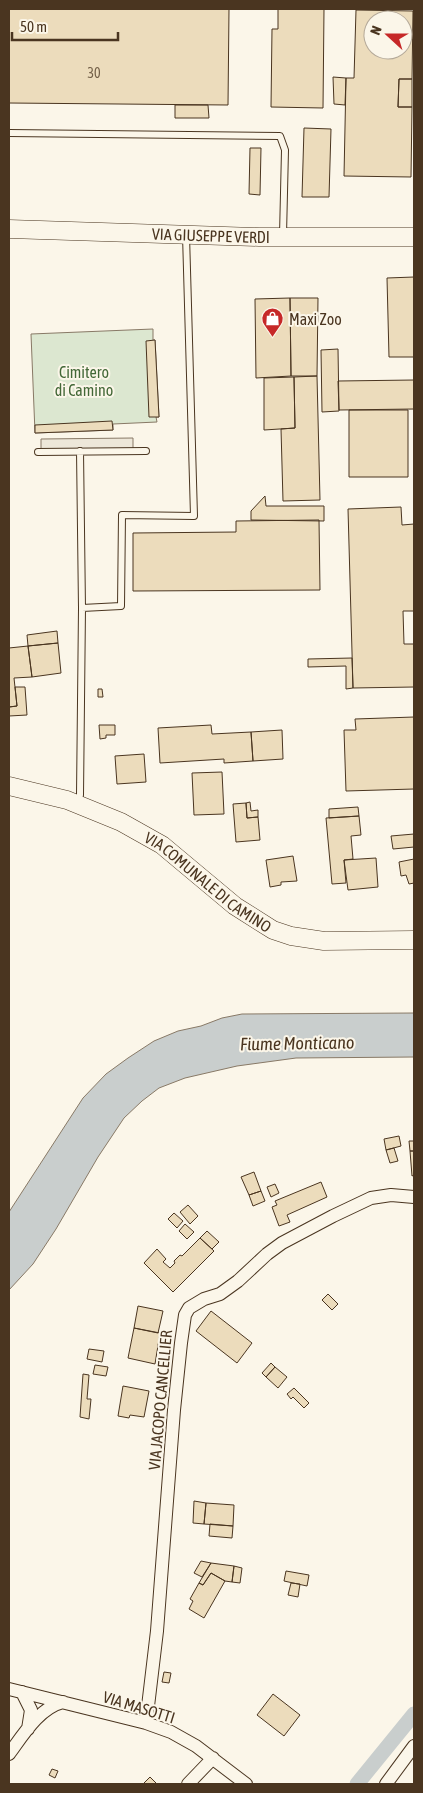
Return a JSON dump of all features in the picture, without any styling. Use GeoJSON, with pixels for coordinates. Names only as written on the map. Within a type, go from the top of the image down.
{"type":"FeatureCollection","features":[{"type":"Feature","properties":{"kind":"street","name":"VIA GIUSEPPE VERDI"},"geometry":{"type":"LineString","coordinates":[[9,229],[283,237],[414,237]]}},
{"type":"Feature","properties":{"kind":"street","name":"VIA COMUNALE DI CAMINO"},"geometry":{"type":"LineString","coordinates":[[9,786],[67,800],[121,822],[162,845],[236,906],[273,930],[291,936],[324,941],[414,940]]}},
{"type":"Feature","properties":{"kind":"street","name":"VIA JACOPO CANCELLIER"},"geometry":{"type":"LineString","coordinates":[[146,1723],[157,1631],[180,1352],[184,1324],[189,1308],[204,1299],[220,1294],[282,1243],[348,1209],[371,1198],[391,1195],[414,1197]]}},
{"type":"Feature","properties":{"kind":"street","name":"VIA MASOTTI"},"geometry":{"type":"LineString","coordinates":[[9,1689],[146,1723],[196,1746],[246,1784]]}},
{"type":"Feature","properties":{"kind":"street"},"geometry":{"type":"LineString","coordinates":[[22,1692],[32,1710],[28,1729]]}},
{"type":"Feature","properties":{"kind":"street"},"geometry":{"type":"LineString","coordinates":[[9,1754],[28,1729],[50,1707],[64,1702]]}},
{"type":"Feature","properties":{"kind":"street"},"geometry":{"type":"LineString","coordinates":[[386,1784],[414,1746]]}},
{"type":"Feature","properties":{"kind":"street"},"geometry":{"type":"LineString","coordinates":[[188,1784],[213,1758]]}},
{"type":"Feature","properties":{"kind":"lane"},"geometry":{"type":"LineString","coordinates":[[9,133],[280,136],[285,150],[283,237]]}},
{"type":"Feature","properties":{"kind":"lane"},"geometry":{"type":"LineString","coordinates":[[82,608],[121,606],[122,515],[194,516],[186,235]]}},
{"type":"Feature","properties":{"kind":"lane"},"geometry":{"type":"LineString","coordinates":[[80,451],[82,608],[80,795]]}},
{"type":"Feature","properties":{"kind":"lane"},"geometry":{"type":"LineString","coordinates":[[38,452],[146,451]]}},
{"type":"Feature","properties":{"kind":"green space","name":"Cimitero di Camino"},"geometry":{"type":"Polygon","coordinates":[[[153,329],[159,417],[156,417],[157,422],[113,424],[113,430],[35,433],[31,334],[153,329]]]}},
{"type":"Feature","properties":{"kind":"shaded area"},"geometry":{"type":"Polygon","coordinates":[[[133,438],[133,452],[41,453],[41,439],[133,438]]]}},
{"type":"Feature","properties":{"kind":"water","name":"Fiume Monticano"},"geometry":{"type":"Polygon","coordinates":[[[414,1013],[414,1057],[296,1058],[237,1066],[185,1078],[159,1088],[124,1118],[33,1264],[9,1290],[9,1212],[83,1098],[106,1074],[128,1058],[154,1041],[178,1031],[242,1014],[414,1013]]]}},
{"type":"Feature","properties":{"kind":"building"},"geometry":{"type":"Polygon","coordinates":[[[9,9],[229,9],[228,105],[9,103],[9,9]]]}},
{"type":"Feature","properties":{"kind":"building"},"geometry":{"type":"Polygon","coordinates":[[[278,9],[324,9],[323,108],[271,107],[272,29],[278,29],[278,9]]]}},
{"type":"Feature","properties":{"kind":"building"},"geometry":{"type":"Polygon","coordinates":[[[356,10],[363,10],[363,60],[412,60],[412,79],[399,79],[398,107],[412,107],[411,177],[344,176],[346,78],[354,78],[356,10]]]}},
{"type":"Feature","properties":{"kind":"building"},"geometry":{"type":"Polygon","coordinates":[[[333,77],[346,78],[345,105],[334,104],[333,77]]]}},
{"type":"Feature","properties":{"kind":"building"},"geometry":{"type":"Polygon","coordinates":[[[399,79],[412,79],[412,107],[398,107],[399,79]]]}},
{"type":"Feature","properties":{"kind":"building"},"geometry":{"type":"Polygon","coordinates":[[[175,105],[208,105],[209,118],[175,118],[175,105]]]}},
{"type":"Feature","properties":{"kind":"building"},"geometry":{"type":"Polygon","coordinates":[[[304,128],[331,129],[329,197],[302,197],[304,128]]]}},
{"type":"Feature","properties":{"kind":"building"},"geometry":{"type":"Polygon","coordinates":[[[250,148],[261,148],[260,195],[249,194],[250,148]]]}},
{"type":"Feature","properties":{"kind":"building"},"geometry":{"type":"Polygon","coordinates":[[[414,277],[414,357],[389,357],[387,278],[414,277]]]}},
{"type":"Feature","properties":{"kind":"building","name":"Maxi Zoo"},"geometry":{"type":"Polygon","coordinates":[[[290,298],[291,376],[256,378],[255,299],[290,298]]]}},
{"type":"Feature","properties":{"kind":"building"},"geometry":{"type":"Polygon","coordinates":[[[290,298],[318,298],[317,376],[291,376],[290,298]]]}},
{"type":"Feature","properties":{"kind":"building"},"geometry":{"type":"Polygon","coordinates":[[[155,340],[159,417],[149,417],[146,341],[155,340]]]}},
{"type":"Feature","properties":{"kind":"building"},"geometry":{"type":"Polygon","coordinates":[[[338,349],[339,411],[322,412],[321,350],[338,349]]]}},
{"type":"Feature","properties":{"kind":"building"},"geometry":{"type":"Polygon","coordinates":[[[317,376],[320,500],[283,501],[281,429],[295,428],[294,377],[317,376]]]}},
{"type":"Feature","properties":{"kind":"building"},"geometry":{"type":"Polygon","coordinates":[[[294,377],[295,428],[264,430],[264,378],[294,377]]]}},
{"type":"Feature","properties":{"kind":"building"},"geometry":{"type":"Polygon","coordinates":[[[414,380],[414,409],[339,410],[338,381],[414,380]]]}},
{"type":"Feature","properties":{"kind":"building"},"geometry":{"type":"Polygon","coordinates":[[[349,410],[408,410],[408,477],[349,477],[349,410]]]}},
{"type":"Feature","properties":{"kind":"building"},"geometry":{"type":"Polygon","coordinates":[[[112,421],[113,430],[35,433],[35,425],[112,421]]]}},
{"type":"Feature","properties":{"kind":"building"},"geometry":{"type":"Polygon","coordinates":[[[265,496],[266,506],[324,506],[324,521],[251,520],[251,511],[265,496]]]}},
{"type":"Feature","properties":{"kind":"building"},"geometry":{"type":"Polygon","coordinates":[[[401,507],[402,525],[414,524],[414,611],[403,611],[404,644],[414,644],[414,687],[353,688],[348,509],[401,507]]]}},
{"type":"Feature","properties":{"kind":"building"},"geometry":{"type":"Polygon","coordinates":[[[319,520],[320,590],[133,591],[133,533],[236,532],[236,521],[319,520]]]}},
{"type":"Feature","properties":{"kind":"building"},"geometry":{"type":"Polygon","coordinates":[[[57,631],[58,643],[28,646],[27,635],[57,631]]]}},
{"type":"Feature","properties":{"kind":"building"},"geometry":{"type":"Polygon","coordinates":[[[58,643],[61,673],[32,677],[28,646],[58,643]]]}},
{"type":"Feature","properties":{"kind":"building"},"geometry":{"type":"Polygon","coordinates":[[[28,646],[32,677],[14,678],[17,706],[9,707],[9,648],[28,646]]]}},
{"type":"Feature","properties":{"kind":"building"},"geometry":{"type":"Polygon","coordinates":[[[352,658],[353,688],[346,689],[346,666],[308,667],[308,659],[352,658]]]}},
{"type":"Feature","properties":{"kind":"building"},"geometry":{"type":"Polygon","coordinates":[[[15,687],[25,687],[27,715],[9,716],[9,707],[17,706],[15,687]]]}},
{"type":"Feature","properties":{"kind":"building"},"geometry":{"type":"Polygon","coordinates":[[[98,689],[102,689],[103,697],[98,697],[98,689]]]}},
{"type":"Feature","properties":{"kind":"building"},"geometry":{"type":"Polygon","coordinates":[[[414,717],[414,789],[346,791],[344,730],[356,730],[355,719],[414,717]]]}},
{"type":"Feature","properties":{"kind":"building"},"geometry":{"type":"Polygon","coordinates":[[[99,725],[115,725],[115,735],[106,735],[106,738],[100,739],[99,725]]]}},
{"type":"Feature","properties":{"kind":"building"},"geometry":{"type":"Polygon","coordinates":[[[211,725],[212,734],[251,732],[253,761],[224,763],[224,759],[160,763],[158,728],[211,725]]]}},
{"type":"Feature","properties":{"kind":"building"},"geometry":{"type":"Polygon","coordinates":[[[282,730],[283,759],[253,761],[251,732],[282,730]]]}},
{"type":"Feature","properties":{"kind":"building"},"geometry":{"type":"Polygon","coordinates":[[[144,754],[146,782],[117,784],[115,756],[144,754]]]}},
{"type":"Feature","properties":{"kind":"building"},"geometry":{"type":"Polygon","coordinates":[[[222,772],[224,814],[194,815],[192,773],[222,772]]]}},
{"type":"Feature","properties":{"kind":"building"},"geometry":{"type":"Polygon","coordinates":[[[250,802],[251,811],[258,810],[258,817],[247,818],[246,803],[250,802]]]}},
{"type":"Feature","properties":{"kind":"building"},"geometry":{"type":"Polygon","coordinates":[[[246,803],[247,818],[258,817],[260,840],[236,842],[233,804],[246,803]]]}},
{"type":"Feature","properties":{"kind":"building"},"geometry":{"type":"Polygon","coordinates":[[[358,807],[359,816],[329,818],[329,809],[358,807]]]}},
{"type":"Feature","properties":{"kind":"building"},"geometry":{"type":"Polygon","coordinates":[[[359,816],[361,835],[351,836],[353,859],[344,860],[346,883],[332,884],[326,818],[359,816]]]}},
{"type":"Feature","properties":{"kind":"building"},"geometry":{"type":"Polygon","coordinates":[[[414,834],[414,847],[393,849],[391,836],[414,834]]]}},
{"type":"Feature","properties":{"kind":"building"},"geometry":{"type":"Polygon","coordinates":[[[293,856],[297,881],[281,882],[281,885],[270,887],[266,860],[293,856]]]}},
{"type":"Feature","properties":{"kind":"building"},"geometry":{"type":"Polygon","coordinates":[[[376,858],[378,887],[348,890],[344,860],[376,858]]]}},
{"type":"Feature","properties":{"kind":"building"},"geometry":{"type":"Polygon","coordinates":[[[414,859],[414,883],[409,884],[406,875],[401,876],[399,862],[414,859]]]}},
{"type":"Feature","properties":{"kind":"building"},"geometry":{"type":"Polygon","coordinates":[[[399,1136],[401,1146],[386,1150],[384,1139],[399,1136]]]}},
{"type":"Feature","properties":{"kind":"building"},"geometry":{"type":"Polygon","coordinates":[[[409,1141],[414,1141],[414,1151],[410,1151],[409,1141]]]}},
{"type":"Feature","properties":{"kind":"building"},"geometry":{"type":"Polygon","coordinates":[[[394,1148],[398,1161],[390,1163],[386,1150],[394,1148]]]}},
{"type":"Feature","properties":{"kind":"building"},"geometry":{"type":"Polygon","coordinates":[[[410,1151],[414,1151],[414,1175],[412,1176],[410,1151]]]}},
{"type":"Feature","properties":{"kind":"building"},"geometry":{"type":"Polygon","coordinates":[[[254,1172],[261,1191],[249,1195],[241,1177],[254,1172]]]}},
{"type":"Feature","properties":{"kind":"building"},"geometry":{"type":"Polygon","coordinates":[[[321,1182],[327,1197],[287,1215],[290,1222],[279,1226],[272,1207],[277,1205],[275,1201],[321,1182]]]}},
{"type":"Feature","properties":{"kind":"building"},"geometry":{"type":"Polygon","coordinates":[[[275,1184],[279,1193],[271,1197],[267,1187],[275,1184]]]}},
{"type":"Feature","properties":{"kind":"building"},"geometry":{"type":"Polygon","coordinates":[[[261,1191],[265,1201],[253,1206],[249,1195],[261,1191]]]}},
{"type":"Feature","properties":{"kind":"building"},"geometry":{"type":"Polygon","coordinates":[[[188,1205],[198,1216],[190,1224],[180,1212],[188,1205]]]}},
{"type":"Feature","properties":{"kind":"building"},"geometry":{"type":"Polygon","coordinates":[[[174,1213],[183,1221],[177,1228],[168,1219],[174,1213]]]}},
{"type":"Feature","properties":{"kind":"building"},"geometry":{"type":"Polygon","coordinates":[[[185,1224],[194,1232],[187,1239],[179,1231],[185,1224]]]}},
{"type":"Feature","properties":{"kind":"building"},"geometry":{"type":"Polygon","coordinates":[[[207,1231],[219,1242],[212,1249],[200,1238],[207,1231]]]}},
{"type":"Feature","properties":{"kind":"building"},"geometry":{"type":"Polygon","coordinates":[[[200,1238],[214,1251],[173,1292],[144,1263],[157,1249],[166,1259],[163,1262],[170,1268],[180,1255],[182,1256],[200,1238]]]}},
{"type":"Feature","properties":{"kind":"building"},"geometry":{"type":"Polygon","coordinates":[[[328,1294],[338,1304],[332,1310],[322,1300],[328,1294]]]}},
{"type":"Feature","properties":{"kind":"building"},"geometry":{"type":"Polygon","coordinates":[[[138,1306],[163,1311],[158,1333],[134,1328],[138,1306]]]}},
{"type":"Feature","properties":{"kind":"building"},"geometry":{"type":"Polygon","coordinates":[[[211,1311],[252,1343],[237,1363],[196,1331],[211,1311]]]}},
{"type":"Feature","properties":{"kind":"building"},"geometry":{"type":"Polygon","coordinates":[[[134,1328],[160,1333],[155,1364],[128,1358],[134,1328]]]}},
{"type":"Feature","properties":{"kind":"building"},"geometry":{"type":"Polygon","coordinates":[[[89,1349],[104,1351],[102,1362],[87,1359],[89,1349]]]}},
{"type":"Feature","properties":{"kind":"building"},"geometry":{"type":"Polygon","coordinates":[[[271,1363],[275,1367],[266,1377],[262,1373],[271,1363]]]}},
{"type":"Feature","properties":{"kind":"building"},"geometry":{"type":"Polygon","coordinates":[[[95,1365],[108,1367],[106,1376],[93,1374],[95,1365]]]}},
{"type":"Feature","properties":{"kind":"building"},"geometry":{"type":"Polygon","coordinates":[[[275,1367],[287,1377],[278,1388],[266,1377],[275,1367]]]}},
{"type":"Feature","properties":{"kind":"building"},"geometry":{"type":"Polygon","coordinates":[[[83,1374],[89,1375],[87,1399],[91,1399],[89,1419],[80,1417],[83,1374]]]}},
{"type":"Feature","properties":{"kind":"building"},"geometry":{"type":"Polygon","coordinates":[[[123,1386],[149,1391],[144,1417],[130,1415],[129,1418],[118,1416],[123,1386]]]}},
{"type":"Feature","properties":{"kind":"building"},"geometry":{"type":"Polygon","coordinates":[[[294,1388],[309,1403],[304,1408],[287,1394],[294,1388]]]}},
{"type":"Feature","properties":{"kind":"building"},"geometry":{"type":"Polygon","coordinates":[[[194,1501],[206,1503],[204,1524],[193,1523],[194,1501]]]}},
{"type":"Feature","properties":{"kind":"building"},"geometry":{"type":"Polygon","coordinates":[[[206,1503],[234,1505],[233,1526],[204,1524],[206,1503]]]}},
{"type":"Feature","properties":{"kind":"building"},"geometry":{"type":"Polygon","coordinates":[[[210,1524],[233,1526],[232,1538],[209,1536],[210,1524]]]}},
{"type":"Feature","properties":{"kind":"building"},"geometry":{"type":"Polygon","coordinates":[[[201,1561],[211,1563],[202,1577],[194,1573],[201,1561]]]}},
{"type":"Feature","properties":{"kind":"building"},"geometry":{"type":"Polygon","coordinates":[[[211,1563],[234,1566],[232,1582],[225,1581],[211,1573],[203,1585],[199,1583],[211,1563]]]}},
{"type":"Feature","properties":{"kind":"building"},"geometry":{"type":"Polygon","coordinates":[[[234,1566],[242,1568],[240,1583],[232,1582],[234,1566]]]}},
{"type":"Feature","properties":{"kind":"building"},"geometry":{"type":"Polygon","coordinates":[[[286,1571],[309,1575],[307,1586],[284,1581],[286,1571]]]}},
{"type":"Feature","properties":{"kind":"building"},"geometry":{"type":"Polygon","coordinates":[[[211,1573],[225,1581],[204,1618],[189,1609],[193,1601],[190,1599],[199,1583],[203,1585],[211,1573]]]}},
{"type":"Feature","properties":{"kind":"building"},"geometry":{"type":"Polygon","coordinates":[[[291,1583],[300,1584],[298,1597],[288,1595],[291,1583]]]}},
{"type":"Feature","properties":{"kind":"building"},"geometry":{"type":"Polygon","coordinates":[[[164,1672],[171,1673],[169,1683],[162,1682],[164,1672]]]}},
{"type":"Feature","properties":{"kind":"building"},"geometry":{"type":"Polygon","coordinates":[[[273,1694],[300,1715],[284,1736],[257,1715],[273,1694]]]}},
{"type":"Feature","properties":{"kind":"building"},"geometry":{"type":"Polygon","coordinates":[[[52,1769],[58,1771],[55,1778],[49,1775],[52,1769]]]}},
{"type":"Feature","properties":{"kind":"building"},"geometry":{"type":"Polygon","coordinates":[[[150,1777],[157,1784],[143,1784],[150,1777]]]}},
{"type":"Feature","properties":{"kind":"waterway"},"geometry":{"type":"LineString","coordinates":[[357,1784],[414,1714]]}},
{"type":"Feature","properties":{"kind":"place","name":"Maxi Zoo"},"geometry":{"type":"Point","coordinates":[273,338]}}]}
